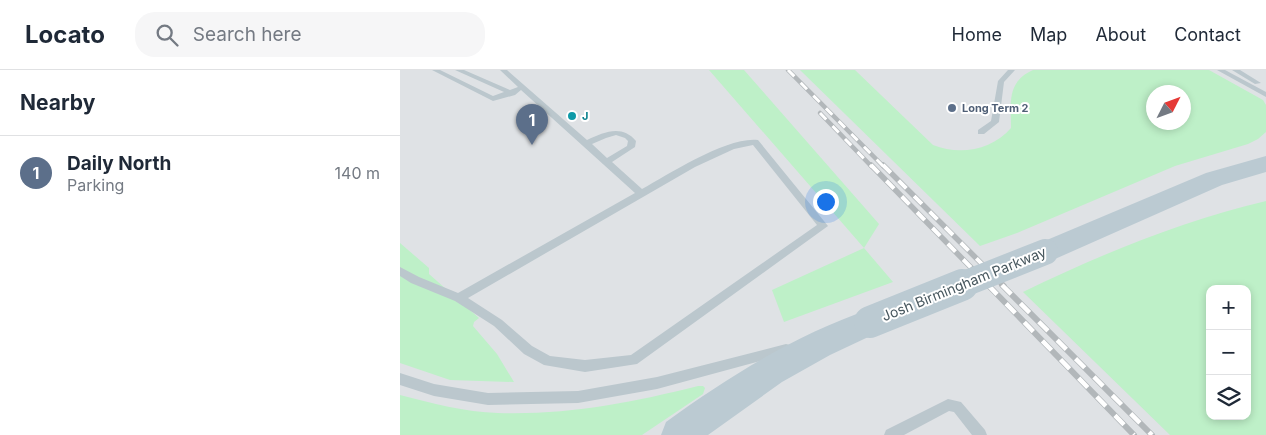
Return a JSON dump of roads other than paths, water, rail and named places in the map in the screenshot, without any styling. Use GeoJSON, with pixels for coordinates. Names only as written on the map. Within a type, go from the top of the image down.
{"type":"FeatureCollection","features":[{"type":"Feature","properties":{"kind":"main road","name":"Josh Birmingham Parkway"},"geometry":{"type":"LineString","coordinates":[[679,435],[744,386],[802,352],[855,328],[1045,252],[1214,179],[1263,164]]}},
{"type":"Feature","properties":{"kind":"lane"},"geometry":{"type":"LineString","coordinates":[[435,70],[493,99],[523,88]]}},
{"type":"Feature","properties":{"kind":"lane"},"geometry":{"type":"LineString","coordinates":[[458,70],[510,93],[536,100]]}},
{"type":"Feature","properties":{"kind":"lane"},"geometry":{"type":"LineString","coordinates":[[503,70],[641,193]]}},
{"type":"Feature","properties":{"kind":"lane"},"geometry":{"type":"LineString","coordinates":[[981,132],[995,122],[1002,81],[1012,70]]}},
{"type":"Feature","properties":{"kind":"lane"},"geometry":{"type":"LineString","coordinates":[[1220,70],[1266,95]]}},
{"type":"Feature","properties":{"kind":"lane"},"geometry":{"type":"LineString","coordinates":[[1235,70],[1266,90]]}},
{"type":"Feature","properties":{"kind":"lane"},"geometry":{"type":"LineString","coordinates":[[586,144],[612,133],[623,134],[629,137],[632,141],[631,147],[606,162]]}},
{"type":"Feature","properties":{"kind":"lane"},"geometry":{"type":"LineString","coordinates":[[400,271],[415,280],[460,298],[498,323],[528,350],[548,361],[585,366],[633,360],[823,226],[754,142],[743,142],[641,193],[460,298]]}},
{"type":"Feature","properties":{"kind":"lane"},"geometry":{"type":"LineString","coordinates":[[400,379],[434,390],[488,399],[578,398],[657,383],[855,328]]}},
{"type":"Feature","properties":{"kind":"lane"},"geometry":{"type":"LineString","coordinates":[[891,435],[953,404],[957,406],[980,435]]}},
{"type":"Feature","properties":{"kind":"railway"},"geometry":{"type":"LineString","coordinates":[[788,70],[884,167]]}},
{"type":"Feature","properties":{"kind":"railway"},"geometry":{"type":"LineString","coordinates":[[820,113],[872,167]]}},
{"type":"Feature","properties":{"kind":"railway"},"geometry":{"type":"LineString","coordinates":[[871,165],[989,286]]}},
{"type":"Feature","properties":{"kind":"railway"},"geometry":{"type":"LineString","coordinates":[[883,165],[1004,286]]}},
{"type":"Feature","properties":{"kind":"railway"},"geometry":{"type":"LineString","coordinates":[[988,285],[1134,435]]}},
{"type":"Feature","properties":{"kind":"railway"},"geometry":{"type":"LineString","coordinates":[[1002,285],[1152,435]]}},
{"type":"Feature","properties":{"kind":"place","name":"Long Term 2"},"geometry":{"type":"Point","coordinates":[952,108]}},
{"type":"Feature","properties":{"kind":"place","name":"J"},"geometry":{"type":"Point","coordinates":[572,116]}},
{"type":"Feature","properties":{"kind":"place","name":"Daily North"},"geometry":{"type":"Point","coordinates":[532,145]}}]}
